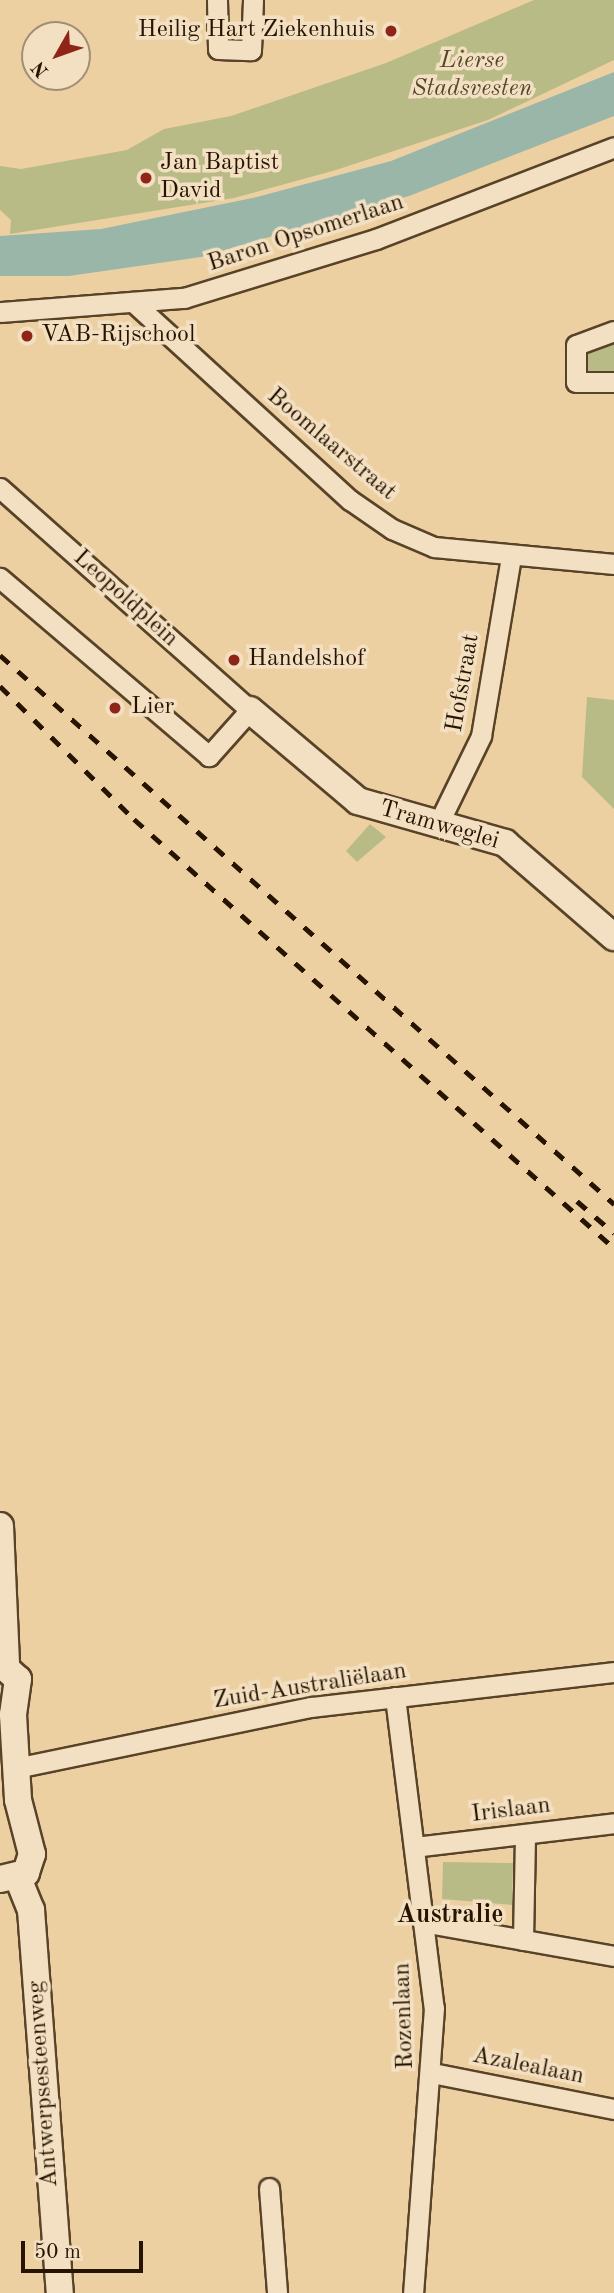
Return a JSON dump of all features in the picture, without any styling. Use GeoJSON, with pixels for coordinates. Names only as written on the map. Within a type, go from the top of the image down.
{"type":"FeatureCollection","features":[{"type":"Feature","properties":{"kind":"street"},"geometry":{"type":"LineString","coordinates":[[217,0],[218,49],[251,50],[253,0]]}},
{"type":"Feature","properties":{"kind":"street","name":"Baron Opsomerlaan"},"geometry":{"type":"LineString","coordinates":[[0,312],[184,298],[310,261],[614,147]]}},
{"type":"Feature","properties":{"kind":"street","name":"Boomlaarstraat"},"geometry":{"type":"LineString","coordinates":[[133,302],[371,514],[434,547],[614,564]]}},
{"type":"Feature","properties":{"kind":"street"},"geometry":{"type":"LineString","coordinates":[[614,331],[576,345],[576,382],[614,382]]}},
{"type":"Feature","properties":{"kind":"street","name":"Leopoldplein"},"geometry":{"type":"LineString","coordinates":[[0,488],[250,710],[358,801]]}},
{"type":"Feature","properties":{"kind":"street","name":"Hofstraat"},"geometry":{"type":"LineString","coordinates":[[444,812],[481,736],[511,556]]}},
{"type":"Feature","properties":{"kind":"street"},"geometry":{"type":"LineString","coordinates":[[0,578],[209,756],[250,710]]}},
{"type":"Feature","properties":{"kind":"street","name":"Tramweglei"},"geometry":{"type":"LineString","coordinates":[[358,801],[497,838],[614,937]]}},
{"type":"Feature","properties":{"kind":"street","name":"Antwerpsesteenweg"},"geometry":{"type":"LineString","coordinates":[[0,1526],[3,1663],[19,1686],[13,1715],[16,1768],[21,1825],[32,1854],[9,1879],[31,1910],[60,2293]]}},
{"type":"Feature","properties":{"kind":"street","name":"Zuid-Australiëlaan"},"geometry":{"type":"LineString","coordinates":[[16,1768],[279,1712],[614,1672]]}},
{"type":"Feature","properties":{"kind":"street","name":"Rozenlaan"},"geometry":{"type":"LineString","coordinates":[[395,1697],[434,2008],[432,2073],[413,2293]]}},
{"type":"Feature","properties":{"kind":"street"},"geometry":{"type":"LineString","coordinates":[[0,1738],[0,1800]]}},
{"type":"Feature","properties":{"kind":"street","name":"Irislaan"},"geometry":{"type":"LineString","coordinates":[[414,1847],[614,1823]]}},
{"type":"Feature","properties":{"kind":"street"},"geometry":{"type":"LineString","coordinates":[[523,1940],[526,1834]]}},
{"type":"Feature","properties":{"kind":"street"},"geometry":{"type":"LineString","coordinates":[[423,1922],[614,1956]]}},
{"type":"Feature","properties":{"kind":"street","name":"Azalealaan"},"geometry":{"type":"LineString","coordinates":[[432,2073],[614,2109]]}},
{"type":"Feature","properties":{"kind":"street"},"geometry":{"type":"LineString","coordinates":[[269,2188],[277,2293]]}},
{"type":"Feature","properties":{"kind":"green space","name":"Lierse Stadsvesten"},"geometry":{"type":"Polygon","coordinates":[[[534,0],[614,0],[614,60],[488,120],[336,170],[234,198],[10,234],[11,220],[0,210],[0,166],[21,169],[127,150],[164,129],[231,116],[386,63],[534,0]]]}},
{"type":"Feature","properties":{"kind":"green space"},"geometry":{"type":"Polygon","coordinates":[[[614,337],[614,377],[581,377],[581,350],[614,337]]]}},
{"type":"Feature","properties":{"kind":"green space"},"geometry":{"type":"Polygon","coordinates":[[[587,697],[614,700],[614,809],[582,777],[587,697]]]}},
{"type":"Feature","properties":{"kind":"green space"},"geometry":{"type":"Polygon","coordinates":[[[370,824],[386,837],[357,862],[346,851],[370,824]]]}},
{"type":"Feature","properties":{"kind":"green space"},"geometry":{"type":"Polygon","coordinates":[[[443,1862],[513,1863],[512,1905],[442,1899],[443,1862]]]}},
{"type":"Feature","properties":{"kind":"shaded area"},"geometry":{"type":"Polygon","coordinates":[[[614,72],[614,116],[409,196],[201,257],[69,276],[0,276],[0,236],[101,229],[257,197],[391,161],[614,72]]]}},
{"type":"Feature","properties":{"kind":"railway"},"geometry":{"type":"LineString","coordinates":[[0,655],[614,1204]]}},
{"type":"Feature","properties":{"kind":"railway"},"geometry":{"type":"LineString","coordinates":[[0,686],[134,819],[614,1248]]}},
{"type":"Feature","properties":{"kind":"railway"},"geometry":{"type":"LineString","coordinates":[[577,1201],[614,1233]]}},
{"type":"Feature","properties":{"kind":"place","name":"Heilig Hart Ziekenhuis"},"geometry":{"type":"Point","coordinates":[391,31]}},
{"type":"Feature","properties":{"kind":"place","name":"Jan Baptist David"},"geometry":{"type":"Point","coordinates":[146,178]}},
{"type":"Feature","properties":{"kind":"place","name":"VAB-Rijschool"},"geometry":{"type":"Point","coordinates":[27,336]}},
{"type":"Feature","properties":{"kind":"place","name":"Handelshof"},"geometry":{"type":"Point","coordinates":[234,660]}},
{"type":"Feature","properties":{"kind":"place","name":"Lier"},"geometry":{"type":"Point","coordinates":[115,708]}},
{"type":"Feature","properties":{"kind":"district","name":"Australie"},"geometry":{"type":"Point","coordinates":[450,1916]}}]}
